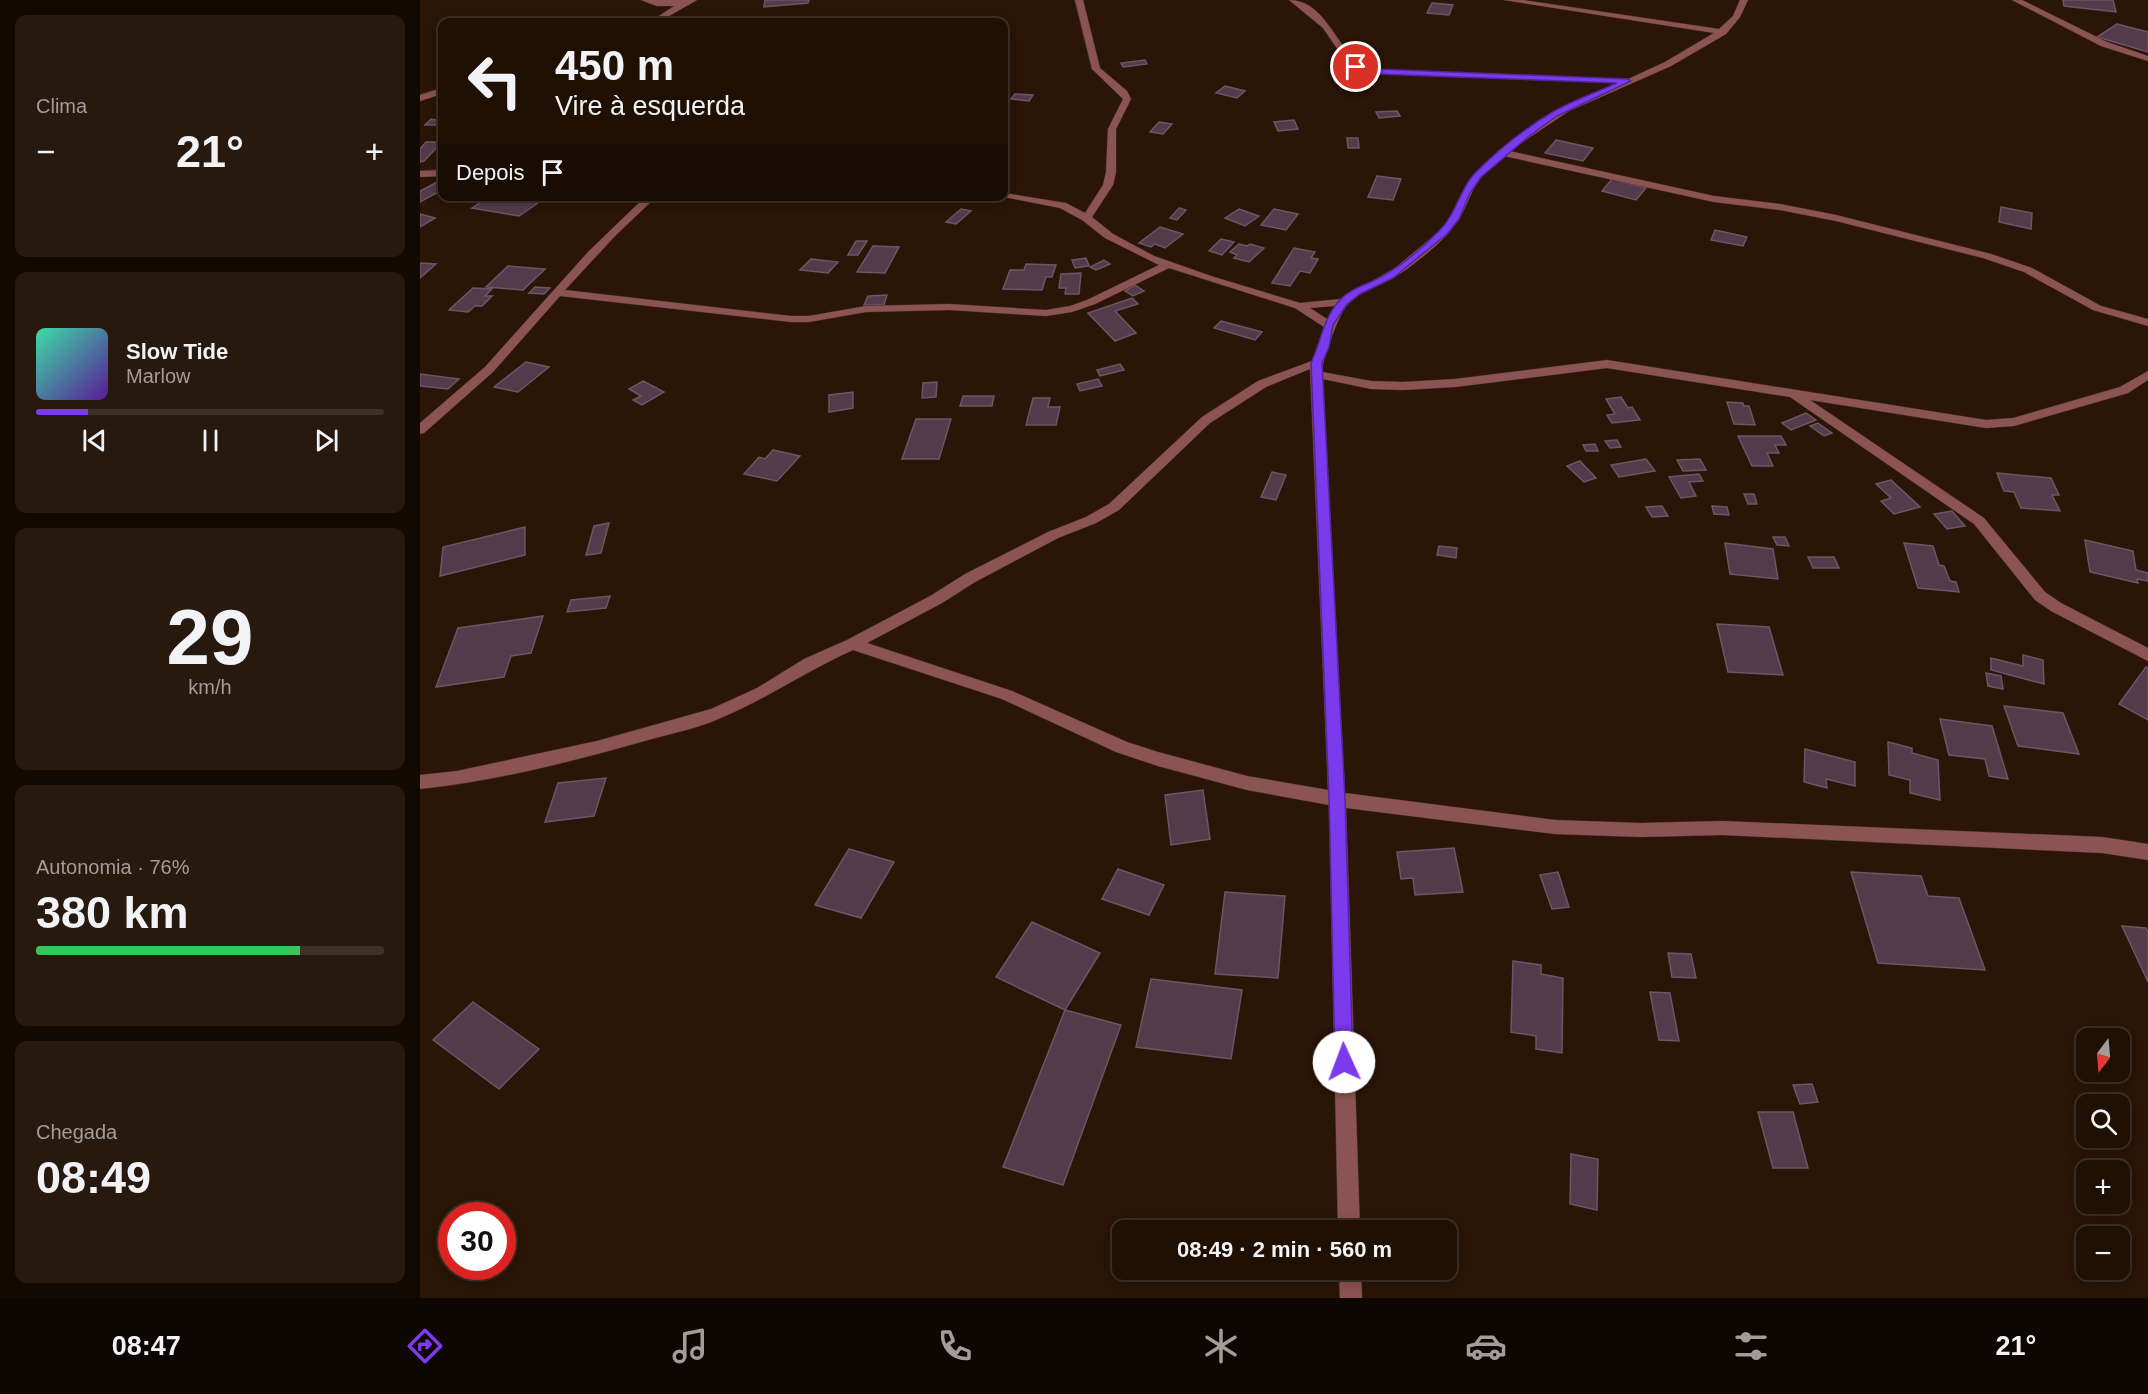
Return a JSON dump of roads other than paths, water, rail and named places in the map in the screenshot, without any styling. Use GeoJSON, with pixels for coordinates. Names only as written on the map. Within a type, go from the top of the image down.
{"type":"FeatureCollection","features":[{"type":"Feature","properties":{"kind":"street"},"geometry":{"type":"LineString","coordinates":[[645,0],[657,4],[682,4],[693,0]]}},
{"type":"Feature","properties":{"kind":"street"},"geometry":{"type":"LineString","coordinates":[[1079,0],[1096,69],[1124,93],[1126,99],[1113,126],[1109,147],[1112,174],[1101,199],[1086,218]]}},
{"type":"Feature","properties":{"kind":"street"},"geometry":{"type":"LineString","coordinates":[[1293,0],[1308,9],[1321,21],[1334,36],[1350,63],[1366,70],[1628,81]]}},
{"type":"Feature","properties":{"kind":"street"},"geometry":{"type":"LineString","coordinates":[[1508,0],[1722,32]]}},
{"type":"Feature","properties":{"kind":"street"},"geometry":{"type":"LineString","coordinates":[[1349,1220],[1337,799],[1317,368],[1328,325],[1343,302],[1357,292],[1390,276],[1444,232],[1454,219],[1466,193],[1478,176],[1504,153],[1554,114],[1690,53],[1737,19],[1744,0]]}},
{"type":"Feature","properties":{"kind":"street"},"geometry":{"type":"LineString","coordinates":[[2016,0],[2104,44],[2148,59]]}},
{"type":"Feature","properties":{"kind":"street"},"geometry":{"type":"LineString","coordinates":[[657,4],[662,18]]}},
{"type":"Feature","properties":{"kind":"street"},"geometry":{"type":"LineString","coordinates":[[665,18],[682,4]]}},
{"type":"Feature","properties":{"kind":"street"},"geometry":{"type":"LineString","coordinates":[[420,98],[438,92]]}},
{"type":"Feature","properties":{"kind":"street"},"geometry":{"type":"LineString","coordinates":[[1504,153],[1714,199],[1780,207],[1836,218],[1987,256],[2028,270],[2097,308],[2148,323]]}},
{"type":"Feature","properties":{"kind":"street"},"geometry":{"type":"LineString","coordinates":[[420,174],[438,173]]}},
{"type":"Feature","properties":{"kind":"street"},"geometry":{"type":"LineString","coordinates":[[1008,197],[1063,205],[1131,248],[1169,264],[1299,306],[1328,325]]}},
{"type":"Feature","properties":{"kind":"street"},"geometry":{"type":"LineString","coordinates":[[420,430],[497,362],[556,292],[646,201]]}},
{"type":"Feature","properties":{"kind":"street"},"geometry":{"type":"LineString","coordinates":[[556,292],[791,319],[808,319],[866,309],[949,307],[1046,313],[1072,309],[1091,302],[1169,264]]}},
{"type":"Feature","properties":{"kind":"street"},"geometry":{"type":"LineString","coordinates":[[1299,306],[1343,302]]}},
{"type":"Feature","properties":{"kind":"street"},"geometry":{"type":"LineString","coordinates":[[420,782],[457,778],[597,748],[715,714],[762,692],[809,663],[852,644],[937,599],[980,572],[1114,507],[1206,420],[1262,384],[1317,368],[1371,385],[1403,386],[1455,383],[1607,364],[1790,391],[1934,418],[1986,424],[2014,422],[2124,390],[2148,375]]}},
{"type":"Feature","properties":{"kind":"street"},"geometry":{"type":"LineString","coordinates":[[1790,391],[1979,521],[1991,532],[2040,596],[2148,655]]}},
{"type":"Feature","properties":{"kind":"street"},"geometry":{"type":"LineString","coordinates":[[852,644],[1007,695],[1122,747],[1158,759],[1247,783],[1337,799],[1555,827],[1640,830],[1723,828],[2102,845],[2148,852]]}},
{"type":"Feature","properties":{"kind":"street"},"geometry":{"type":"LineString","coordinates":[[1350,1280],[1351,1298]]}}]}
